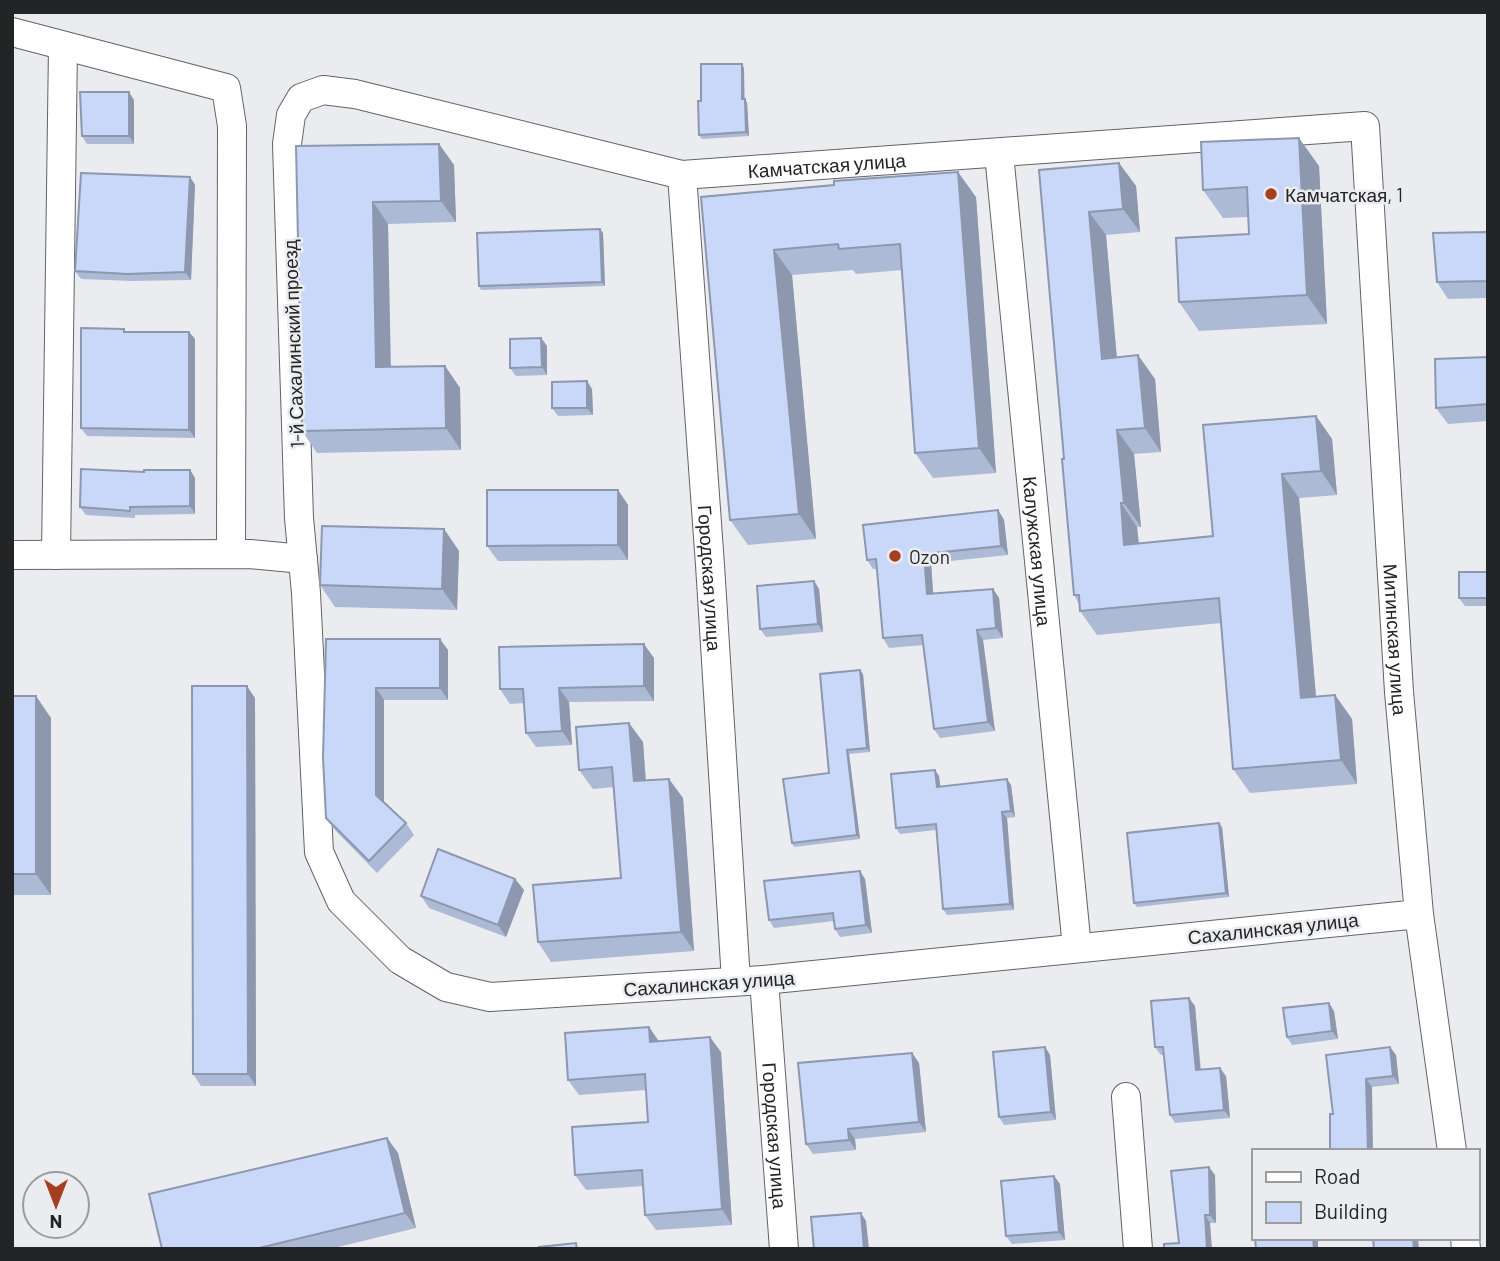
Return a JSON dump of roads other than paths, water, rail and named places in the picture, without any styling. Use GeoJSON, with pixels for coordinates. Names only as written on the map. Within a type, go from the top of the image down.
{"type":"FeatureCollection","features":[{"type":"Feature","properties":{"kind":"street"},"geometry":{"type":"LineString","coordinates":[[12,32],[226,88],[232,126],[231,554]]}},
{"type":"Feature","properties":{"kind":"street"},"geometry":{"type":"LineString","coordinates":[[57,555],[63,46]]}},
{"type":"Feature","properties":{"kind":"street","name":"Камчатская улица"},"geometry":{"type":"LineString","coordinates":[[301,98],[323,90],[355,94],[682,175],[1364,126]]}},
{"type":"Feature","properties":{"kind":"street","name":"1-й Сахалинский проезд"},"geometry":{"type":"LineString","coordinates":[[301,98],[291,115],[287,144],[299,518],[306,593]]}},
{"type":"Feature","properties":{"kind":"street","name":"Митинская улица"},"geometry":{"type":"LineString","coordinates":[[1364,126],[1399,692],[1419,914],[1452,1149]]}},
{"type":"Feature","properties":{"kind":"street","name":"Калужская улица"},"geometry":{"type":"LineString","coordinates":[[999,154],[1077,948]]}},
{"type":"Feature","properties":{"kind":"street","name":"Городская улица"},"geometry":{"type":"LineString","coordinates":[[682,175],[736,981]]}},
{"type":"Feature","properties":{"kind":"street"},"geometry":{"type":"LineString","coordinates":[[12,555],[231,554],[303,559]]}},
{"type":"Feature","properties":{"kind":"street","name":"Сахалинская улица"},"geometry":{"type":"LineString","coordinates":[[306,593],[320,852],[341,901],[400,960],[446,987],[490,997],[764,980],[1419,914]]}},
{"type":"Feature","properties":{"kind":"street","name":"Городская улица"},"geometry":{"type":"LineString","coordinates":[[764,980],[784,1249]]}},
{"type":"Feature","properties":{"kind":"street"},"geometry":{"type":"LineString","coordinates":[[1126,1097],[1138,1249]]}},
{"type":"Feature","properties":{"kind":"place","name":"Камчатская, 1"},"geometry":{"type":"Point","coordinates":[1271,194]}},
{"type":"Feature","properties":{"kind":"place","name":"Ozon"},"geometry":{"type":"Point","coordinates":[895,556]}}]}
